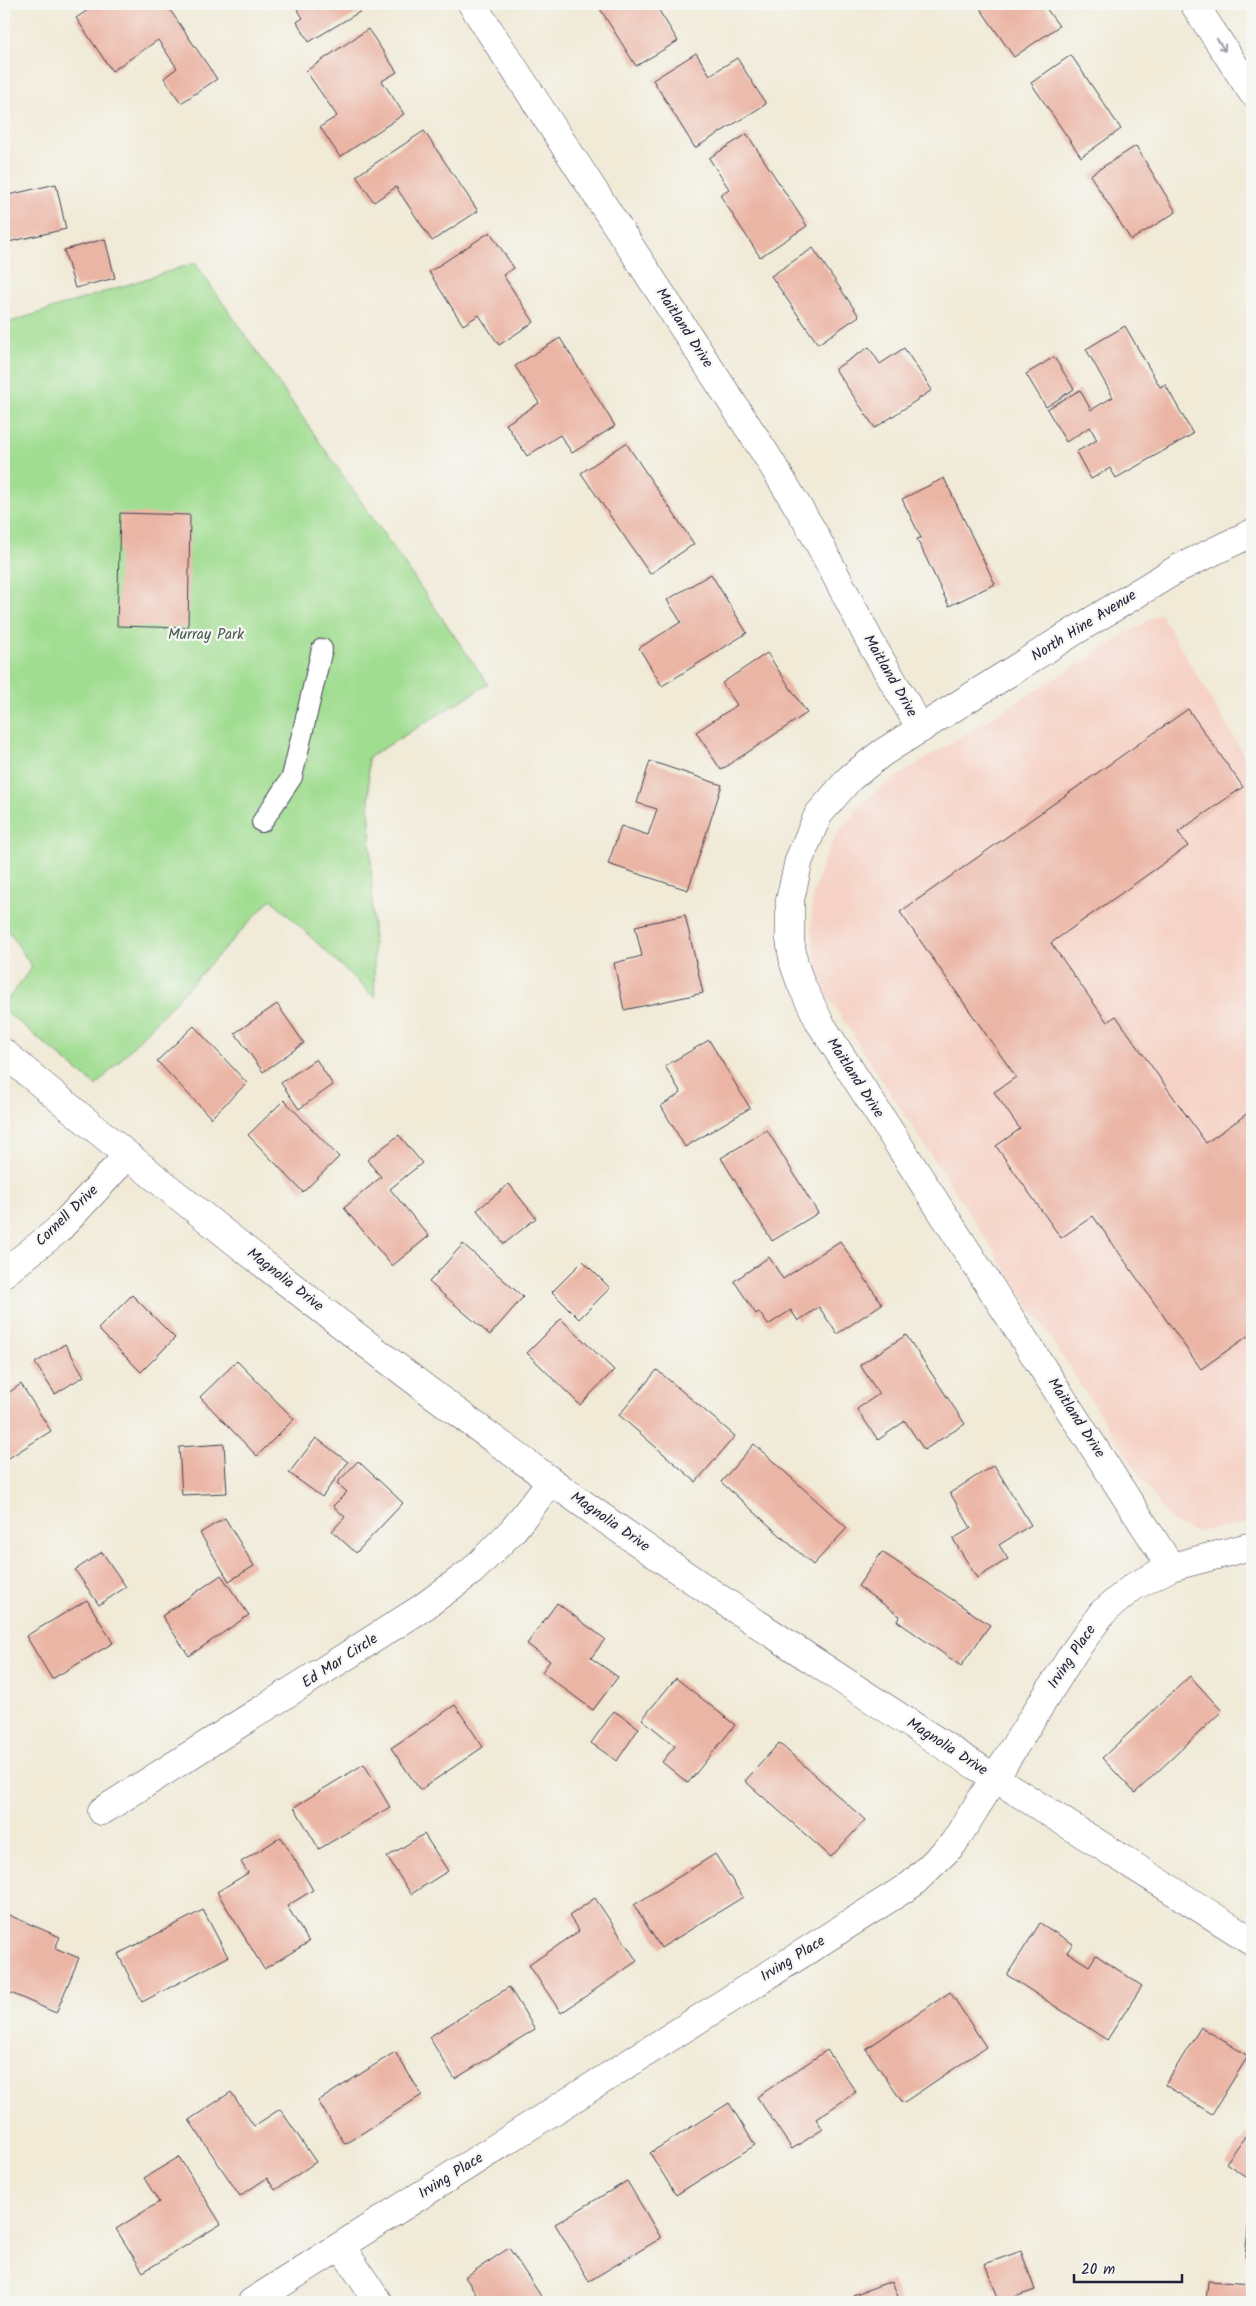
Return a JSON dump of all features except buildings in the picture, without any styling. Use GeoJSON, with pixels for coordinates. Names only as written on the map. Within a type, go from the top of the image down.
{"type":"FeatureCollection","features":[{"type":"Feature","properties":{"kind":"street","name":"Maitland Drive"},"geometry":{"type":"LineString","coordinates":[[472,4],[772,464],[812,530],[872,645],[921,728],[882,753],[850,778],[818,816],[799,860],[790,900],[790,940],[794,964],[800,984],[820,1023],[1171,1567]]}},
{"type":"Feature","properties":{"kind":"street"},"geometry":{"type":"LineString","coordinates":[[1194,4],[1252,92]]}},
{"type":"Feature","properties":{"kind":"street","name":"North Hine Avenue"},"geometry":{"type":"LineString","coordinates":[[921,728],[1179,568],[1252,532]]}},
{"type":"Feature","properties":{"kind":"street","name":"Magnolia Drive"},"geometry":{"type":"LineString","coordinates":[[4,1053],[127,1156],[353,1334],[551,1481],[799,1652],[1252,1941]]}},
{"type":"Feature","properties":{"kind":"street","name":"Cornell Drive"},"geometry":{"type":"LineString","coordinates":[[4,1273],[58,1230],[127,1156]]}},
{"type":"Feature","properties":{"kind":"street","name":"Ed Mar Circle"},"geometry":{"type":"LineString","coordinates":[[102,1811],[422,1608],[472,1571],[513,1530],[551,1481]]}},
{"type":"Feature","properties":{"kind":"street","name":"Irving Place"},"geometry":{"type":"LineString","coordinates":[[252,2302],[912,1884],[953,1844],[1074,1652],[1102,1613],[1133,1586],[1171,1567],[1252,1546]]}},
{"type":"Feature","properties":{"kind":"street"},"geometry":{"type":"LineString","coordinates":[[341,2246],[378,2302]]}},
{"type":"Feature","properties":{"kind":"lane"},"geometry":{"type":"LineString","coordinates":[[262,822],[292,777],[322,648]]}},
{"type":"Feature","properties":{"kind":"shaded area"},"geometry":{"type":"Polygon","coordinates":[[[1160,613],[1252,768],[1252,1523],[1195,1532],[1181,1527],[1170,1520],[1154,1497],[828,997],[818,970],[811,929],[813,894],[823,862],[836,836],[859,807],[885,784],[1160,613]]]}},
{"type":"Feature","properties":{"kind":"green space","name":"Murray Park"},"geometry":{"type":"Polygon","coordinates":[[[195,263],[488,684],[368,758],[375,998],[271,899],[96,1086],[4,1010],[4,1004],[32,967],[4,924],[4,324],[195,263]]]}}]}
